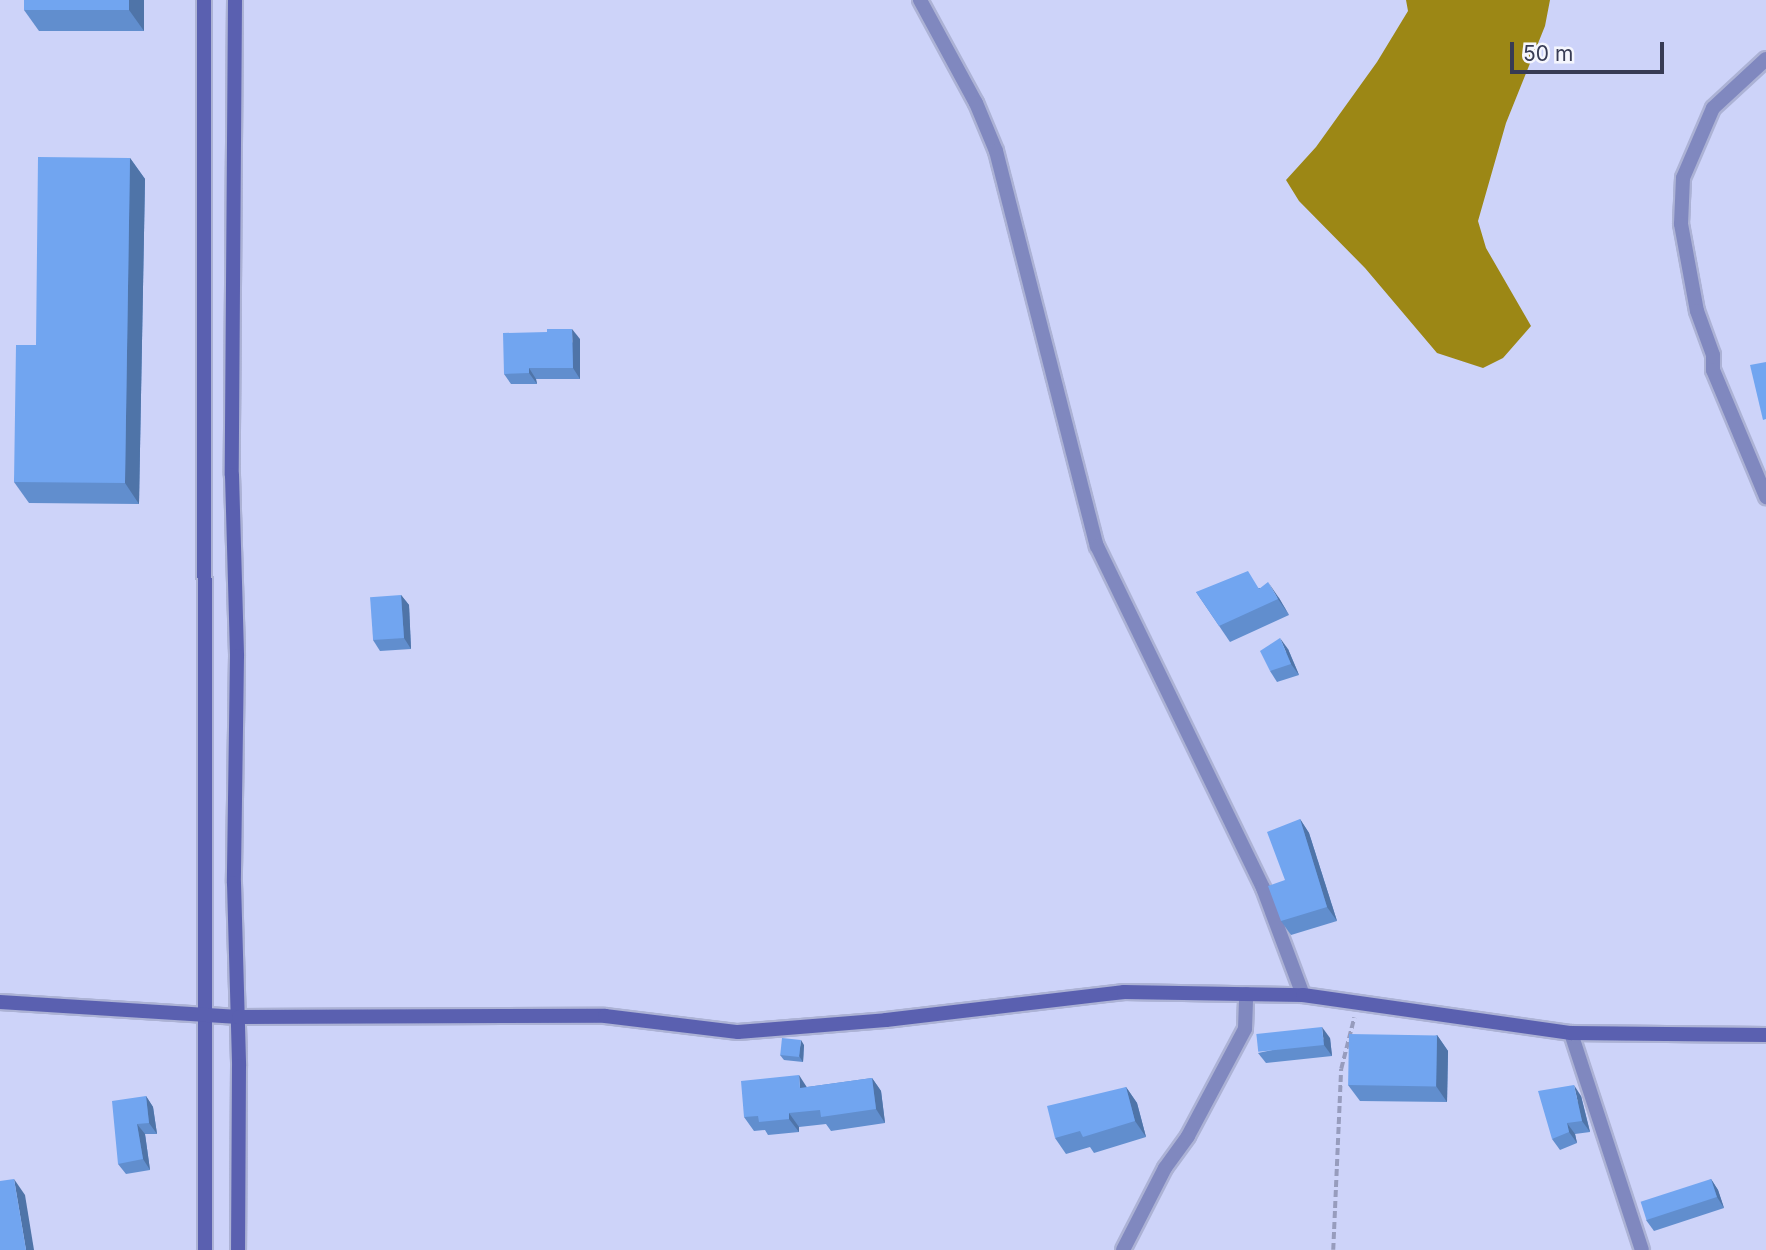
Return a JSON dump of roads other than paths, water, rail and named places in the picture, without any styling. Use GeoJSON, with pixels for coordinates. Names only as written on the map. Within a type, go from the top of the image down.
{"type":"FeatureCollection","features":[{"type":"Feature","properties":{"kind":"street"},"geometry":{"type":"LineString","coordinates":[[204,0],[205,1250]]}},
{"type":"Feature","properties":{"kind":"street"},"geometry":{"type":"LineString","coordinates":[[235,0],[232,475],[237,656],[234,883],[239,1017],[237,1250]]}},
{"type":"Feature","properties":{"kind":"street"},"geometry":{"type":"LineString","coordinates":[[920,0],[976,103],[996,151],[1097,546],[1263,888],[1303,995]]}},
{"type":"Feature","properties":{"kind":"street"},"geometry":{"type":"LineString","coordinates":[[1766,59],[1713,108],[1683,178],[1681,224],[1694,298],[1713,355],[1713,370],[1766,497]]}},
{"type":"Feature","properties":{"kind":"street"},"geometry":{"type":"LineString","coordinates":[[0,1002],[239,1017],[605,1016],[738,1032],[886,1020],[1124,992],[1303,995],[1571,1033],[1766,1035]]}},
{"type":"Feature","properties":{"kind":"street"},"geometry":{"type":"LineString","coordinates":[[1123,1250],[1165,1168],[1188,1136],[1245,1029],[1245,994]]}},
{"type":"Feature","properties":{"kind":"street"},"geometry":{"type":"LineString","coordinates":[[1571,1033],[1642,1250]]}}]}
